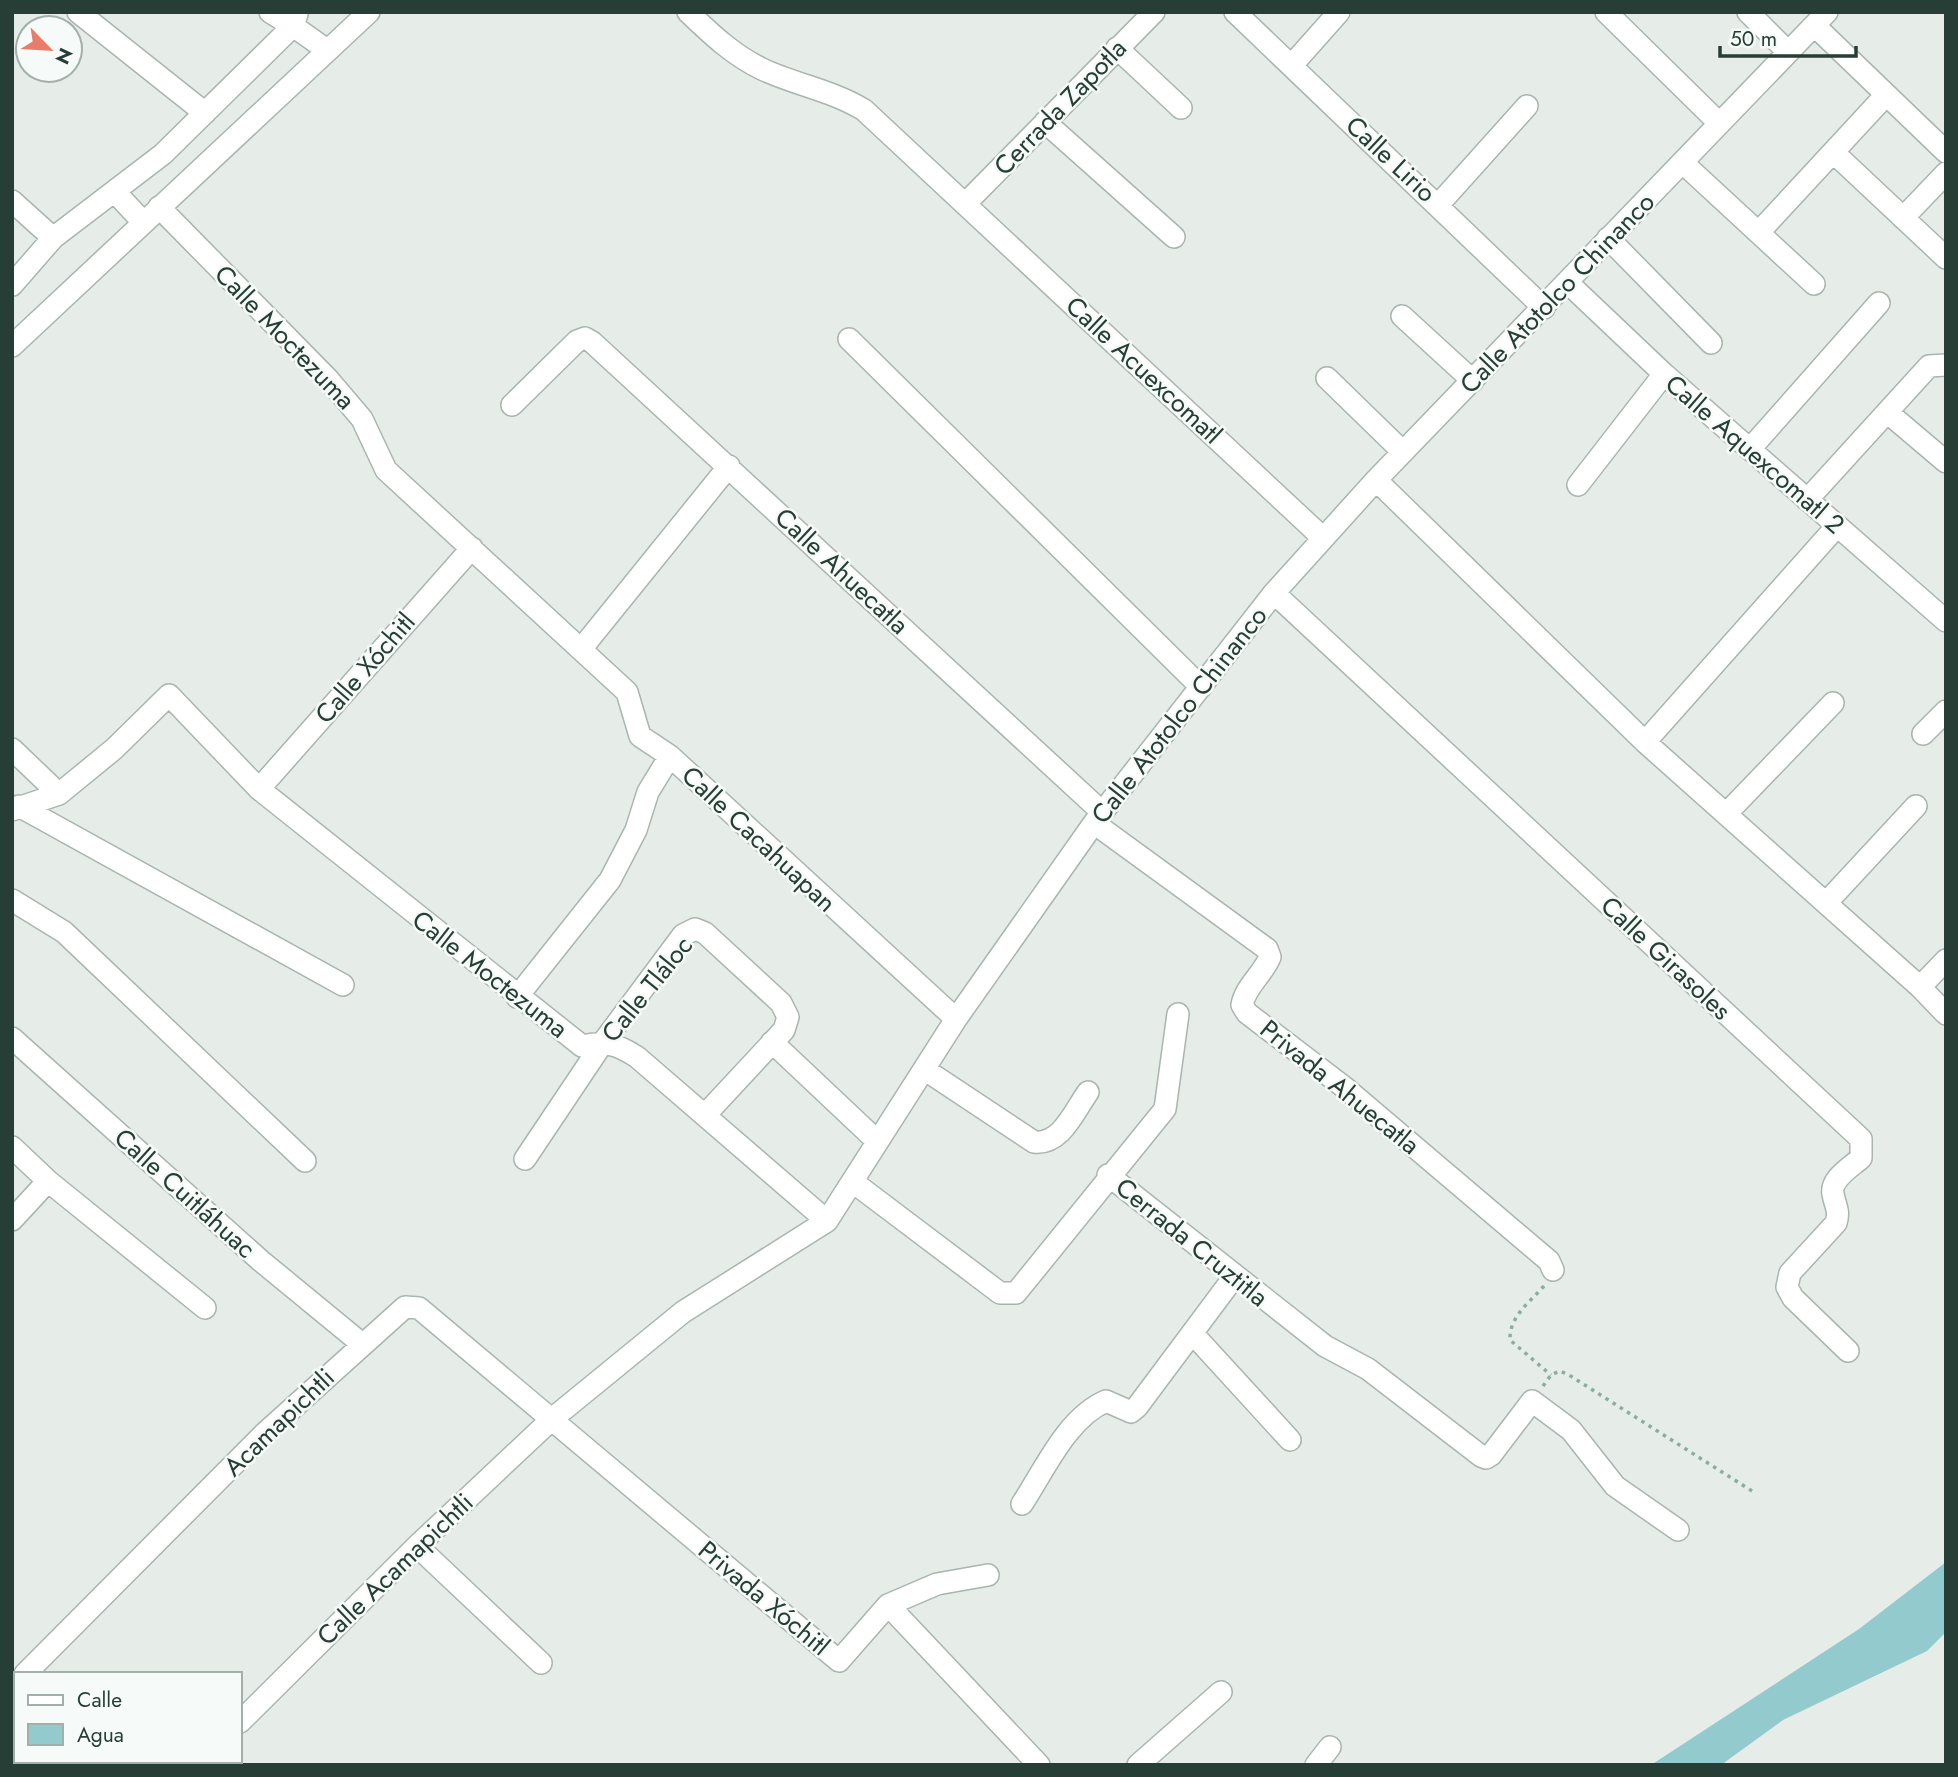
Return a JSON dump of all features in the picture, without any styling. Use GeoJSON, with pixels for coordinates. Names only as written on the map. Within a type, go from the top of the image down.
{"type":"FeatureCollection","features":[{"type":"Feature","properties":{"kind":"street"},"geometry":{"type":"LineString","coordinates":[[78,12],[205,113]]}},
{"type":"Feature","properties":{"kind":"street"},"geometry":{"type":"LineString","coordinates":[[270,12],[295,19],[327,50]]}},
{"type":"Feature","properties":{"kind":"street"},"geometry":{"type":"LineString","coordinates":[[12,346],[369,12]]}},
{"type":"Feature","properties":{"kind":"street","name":"Calle Acuexcomatl"},"geometry":{"type":"LineString","coordinates":[[688,12],[735,55],[764,70],[841,95],[864,110],[1323,538]]}},
{"type":"Feature","properties":{"kind":"street","name":"Cerrada Zapotla"},"geometry":{"type":"LineString","coordinates":[[966,203],[1154,12]]}},
{"type":"Feature","properties":{"kind":"street","name":"Calle Lirio"},"geometry":{"type":"LineString","coordinates":[[1235,12],[1439,204],[1544,308]]}},
{"type":"Feature","properties":{"kind":"street"},"geometry":{"type":"LineString","coordinates":[[1292,65],[1339,12]]}},
{"type":"Feature","properties":{"kind":"street"},"geometry":{"type":"LineString","coordinates":[[1606,12],[1719,123]]}},
{"type":"Feature","properties":{"kind":"street"},"geometry":{"type":"LineString","coordinates":[[1748,12],[1788,52]]}},
{"type":"Feature","properties":{"kind":"street"},"geometry":{"type":"LineString","coordinates":[[12,285],[54,238],[163,154],[295,19]]}},
{"type":"Feature","properties":{"kind":"street"},"geometry":{"type":"LineString","coordinates":[[1821,19],[1885,96],[1946,152]]}},
{"type":"Feature","properties":{"kind":"street","name":"Calle Atotolco Chinanco"},"geometry":{"type":"LineString","coordinates":[[552,1419],[683,1312],[806,1237],[827,1221],[956,1019],[1098,818],[1273,593],[1376,480],[1821,19]]}},
{"type":"Feature","properties":{"kind":"street"},"geometry":{"type":"LineString","coordinates":[[1117,48],[1181,108]]}},
{"type":"Feature","properties":{"kind":"street"},"geometry":{"type":"LineString","coordinates":[[1759,232],[1885,96]]}},
{"type":"Feature","properties":{"kind":"street"},"geometry":{"type":"LineString","coordinates":[[1439,204],[1527,106]]}},
{"type":"Feature","properties":{"kind":"street"},"geometry":{"type":"LineString","coordinates":[[1045,122],[1174,237]]}},
{"type":"Feature","properties":{"kind":"street"},"geometry":{"type":"LineString","coordinates":[[1833,152],[1946,258]]}},
{"type":"Feature","properties":{"kind":"street"},"geometry":{"type":"LineString","coordinates":[[1683,163],[1814,284]]}},
{"type":"Feature","properties":{"kind":"street"},"geometry":{"type":"LineString","coordinates":[[1903,218],[1946,173]]}},
{"type":"Feature","properties":{"kind":"street"},"geometry":{"type":"LineString","coordinates":[[115,192],[143,222]]}},
{"type":"Feature","properties":{"kind":"street"},"geometry":{"type":"LineString","coordinates":[[12,201],[54,238]]}},
{"type":"Feature","properties":{"kind":"street","name":"Calle Moctezuma"},"geometry":{"type":"LineString","coordinates":[[159,206],[337,389],[362,419],[386,470],[582,648]]}},
{"type":"Feature","properties":{"kind":"street"},"geometry":{"type":"LineString","coordinates":[[1608,238],[1711,343]]}},
{"type":"Feature","properties":{"kind":"street","name":"Calle Aquexcomatl 2"},"geometry":{"type":"LineString","coordinates":[[1568,283],[1664,374],[1946,621]]}},
{"type":"Feature","properties":{"kind":"street"},"geometry":{"type":"LineString","coordinates":[[1750,449],[1879,303]]}},
{"type":"Feature","properties":{"kind":"street"},"geometry":{"type":"LineString","coordinates":[[1402,316],[1473,381]]}},
{"type":"Feature","properties":{"kind":"street","name":"Calle Ahuecatla"},"geometry":{"type":"LineString","coordinates":[[512,405],[577,341],[585,338],[592,342],[729,466],[1098,818]]}},
{"type":"Feature","properties":{"kind":"street"},"geometry":{"type":"LineString","coordinates":[[849,340],[1201,687]]}},
{"type":"Feature","properties":{"kind":"street"},"geometry":{"type":"LineString","coordinates":[[1807,500],[1929,366],[1946,365]]}},
{"type":"Feature","properties":{"kind":"street"},"geometry":{"type":"LineString","coordinates":[[1578,485],[1664,374]]}},
{"type":"Feature","properties":{"kind":"street"},"geometry":{"type":"LineString","coordinates":[[1327,378],[1403,452]]}},
{"type":"Feature","properties":{"kind":"street"},"geometry":{"type":"LineString","coordinates":[[1888,412],[1946,462]]}},
{"type":"Feature","properties":{"kind":"street"},"geometry":{"type":"LineString","coordinates":[[582,648],[729,466]]}},
{"type":"Feature","properties":{"kind":"street"},"geometry":{"type":"LineString","coordinates":[[1376,480],[1645,743],[1827,902],[1946,1014]]}},
{"type":"Feature","properties":{"kind":"street"},"geometry":{"type":"LineString","coordinates":[[1645,743],[1837,526]]}},
{"type":"Feature","properties":{"kind":"street","name":"Calle Xóchitl"},"geometry":{"type":"LineString","coordinates":[[259,789],[472,548]]}},
{"type":"Feature","properties":{"kind":"street","name":"Calle Girasoles"},"geometry":{"type":"LineString","coordinates":[[1273,593],[1860,1139],[1861,1158],[1838,1178],[1833,1187],[1839,1213],[1836,1223],[1790,1273],[1787,1287],[1793,1298],[1848,1351]]}},
{"type":"Feature","properties":{"kind":"street","name":"Calle Cacahuapan"},"geometry":{"type":"LineString","coordinates":[[582,648],[627,692],[640,736],[670,756],[956,1019]]}},
{"type":"Feature","properties":{"kind":"street","name":"Calle Moctezuma"},"geometry":{"type":"LineString","coordinates":[[59,794],[114,749],[169,695],[259,789],[517,997],[582,1046],[604,1041],[618,1045],[637,1057],[827,1221]]}},
{"type":"Feature","properties":{"kind":"street"},"geometry":{"type":"LineString","coordinates":[[1726,814],[1833,703]]}},
{"type":"Feature","properties":{"kind":"street"},"geometry":{"type":"LineString","coordinates":[[1923,734],[1946,711]]}},
{"type":"Feature","properties":{"kind":"street"},"geometry":{"type":"LineString","coordinates":[[12,749],[59,794],[16,808]]}},
{"type":"Feature","properties":{"kind":"street"},"geometry":{"type":"LineString","coordinates":[[517,997],[610,880],[636,830],[648,792],[670,756]]}},
{"type":"Feature","properties":{"kind":"street"},"geometry":{"type":"LineString","coordinates":[[1827,902],[1916,806]]}},
{"type":"Feature","properties":{"kind":"street"},"geometry":{"type":"LineString","coordinates":[[16,808],[343,985]]}},
{"type":"Feature","properties":{"kind":"street","name":"Privada Ahuecatla"},"geometry":{"type":"LineString","coordinates":[[1098,818],[1267,948],[1270,957],[1266,966],[1243,996],[1241,1005],[1247,1013],[1344,1087],[1549,1261],[1553,1270]]}},
{"type":"Feature","properties":{"kind":"street"},"geometry":{"type":"LineString","coordinates":[[12,900],[64,932],[305,1161]]}},
{"type":"Feature","properties":{"kind":"street","name":"Calle Tláloc"},"geometry":{"type":"LineString","coordinates":[[525,1159],[604,1041],[683,935],[695,929],[705,933],[781,1003],[788,1017],[784,1030],[705,1115]]}},
{"type":"Feature","properties":{"kind":"street"},"geometry":{"type":"LineString","coordinates":[[1920,987],[1946,960]]}},
{"type":"Feature","properties":{"kind":"street"},"geometry":{"type":"LineString","coordinates":[[1108,1175],[1165,1109],[1178,1014]]}},
{"type":"Feature","properties":{"kind":"street","name":"Calle Cuitláhuac"},"geometry":{"type":"LineString","coordinates":[[12,1038],[261,1261],[362,1344]]}},
{"type":"Feature","properties":{"kind":"street"},"geometry":{"type":"LineString","coordinates":[[772,1042],[877,1141]]}},
{"type":"Feature","properties":{"kind":"street"},"geometry":{"type":"LineString","coordinates":[[924,1069],[1034,1142],[1046,1143],[1056,1137],[1088,1093]]}},
{"type":"Feature","properties":{"kind":"street"},"geometry":{"type":"LineString","coordinates":[[12,1147],[48,1181],[205,1308]]}},
{"type":"Feature","properties":{"kind":"street","name":"Cerrada Cruztitla"},"geometry":{"type":"LineString","coordinates":[[853,1182],[1000,1293],[1016,1293],[1108,1175],[1234,1277],[1325,1346],[1368,1369],[1480,1456],[1486,1458],[1492,1455],[1532,1401]]}},
{"type":"Feature","properties":{"kind":"street"},"geometry":{"type":"LineString","coordinates":[[12,1220],[48,1181]]}},
{"type":"Feature","properties":{"kind":"street"},"geometry":{"type":"LineString","coordinates":[[1022,1504],[1078,1420],[1092,1407],[1106,1401],[1132,1412],[1234,1277]]}},
{"type":"Feature","properties":{"kind":"street","name":"Acamapichtli"},"geometry":{"type":"LineString","coordinates":[[27,1672],[265,1433],[405,1307],[419,1308],[552,1419]]}},
{"type":"Feature","properties":{"kind":"street"},"geometry":{"type":"LineString","coordinates":[[1193,1334],[1290,1440]]}},
{"type":"Feature","properties":{"kind":"street"},"geometry":{"type":"LineString","coordinates":[[1532,1401],[1571,1430],[1615,1486],[1678,1530]]}},
{"type":"Feature","properties":{"kind":"street","name":"Calle Acamapichtli"},"geometry":{"type":"LineString","coordinates":[[242,1720],[416,1546],[552,1419]]}},
{"type":"Feature","properties":{"kind":"street","name":"Privada Xóchitl"},"geometry":{"type":"LineString","coordinates":[[552,1419],[839,1661],[888,1605],[937,1584],[988,1575]]}},
{"type":"Feature","properties":{"kind":"street"},"geometry":{"type":"LineString","coordinates":[[416,1546],[541,1663]]}},
{"type":"Feature","properties":{"kind":"street"},"geometry":{"type":"LineString","coordinates":[[888,1605],[1039,1765]]}},
{"type":"Feature","properties":{"kind":"street"},"geometry":{"type":"LineString","coordinates":[[1138,1765],[1220,1692]]}},
{"type":"Feature","properties":{"kind":"street"},"geometry":{"type":"LineString","coordinates":[[1316,1765],[1330,1747]]}},
{"type":"Feature","properties":{"kind":"path"},"geometry":{"type":"LineString","coordinates":[[1551,1375],[1510,1340],[1509,1329],[1515,1317],[1550,1279],[1553,1270]]}},
{"type":"Feature","properties":{"kind":"path"},"geometry":{"type":"LineString","coordinates":[[1532,1401],[1551,1375],[1560,1371],[1752,1491]]}},
{"type":"Feature","properties":{"kind":"water"},"geometry":{"type":"Polygon","coordinates":[[[1946,1562],[1946,1632],[1927,1651],[1783,1720],[1721,1765],[1651,1765],[1859,1629],[1946,1562]]]}}]}
